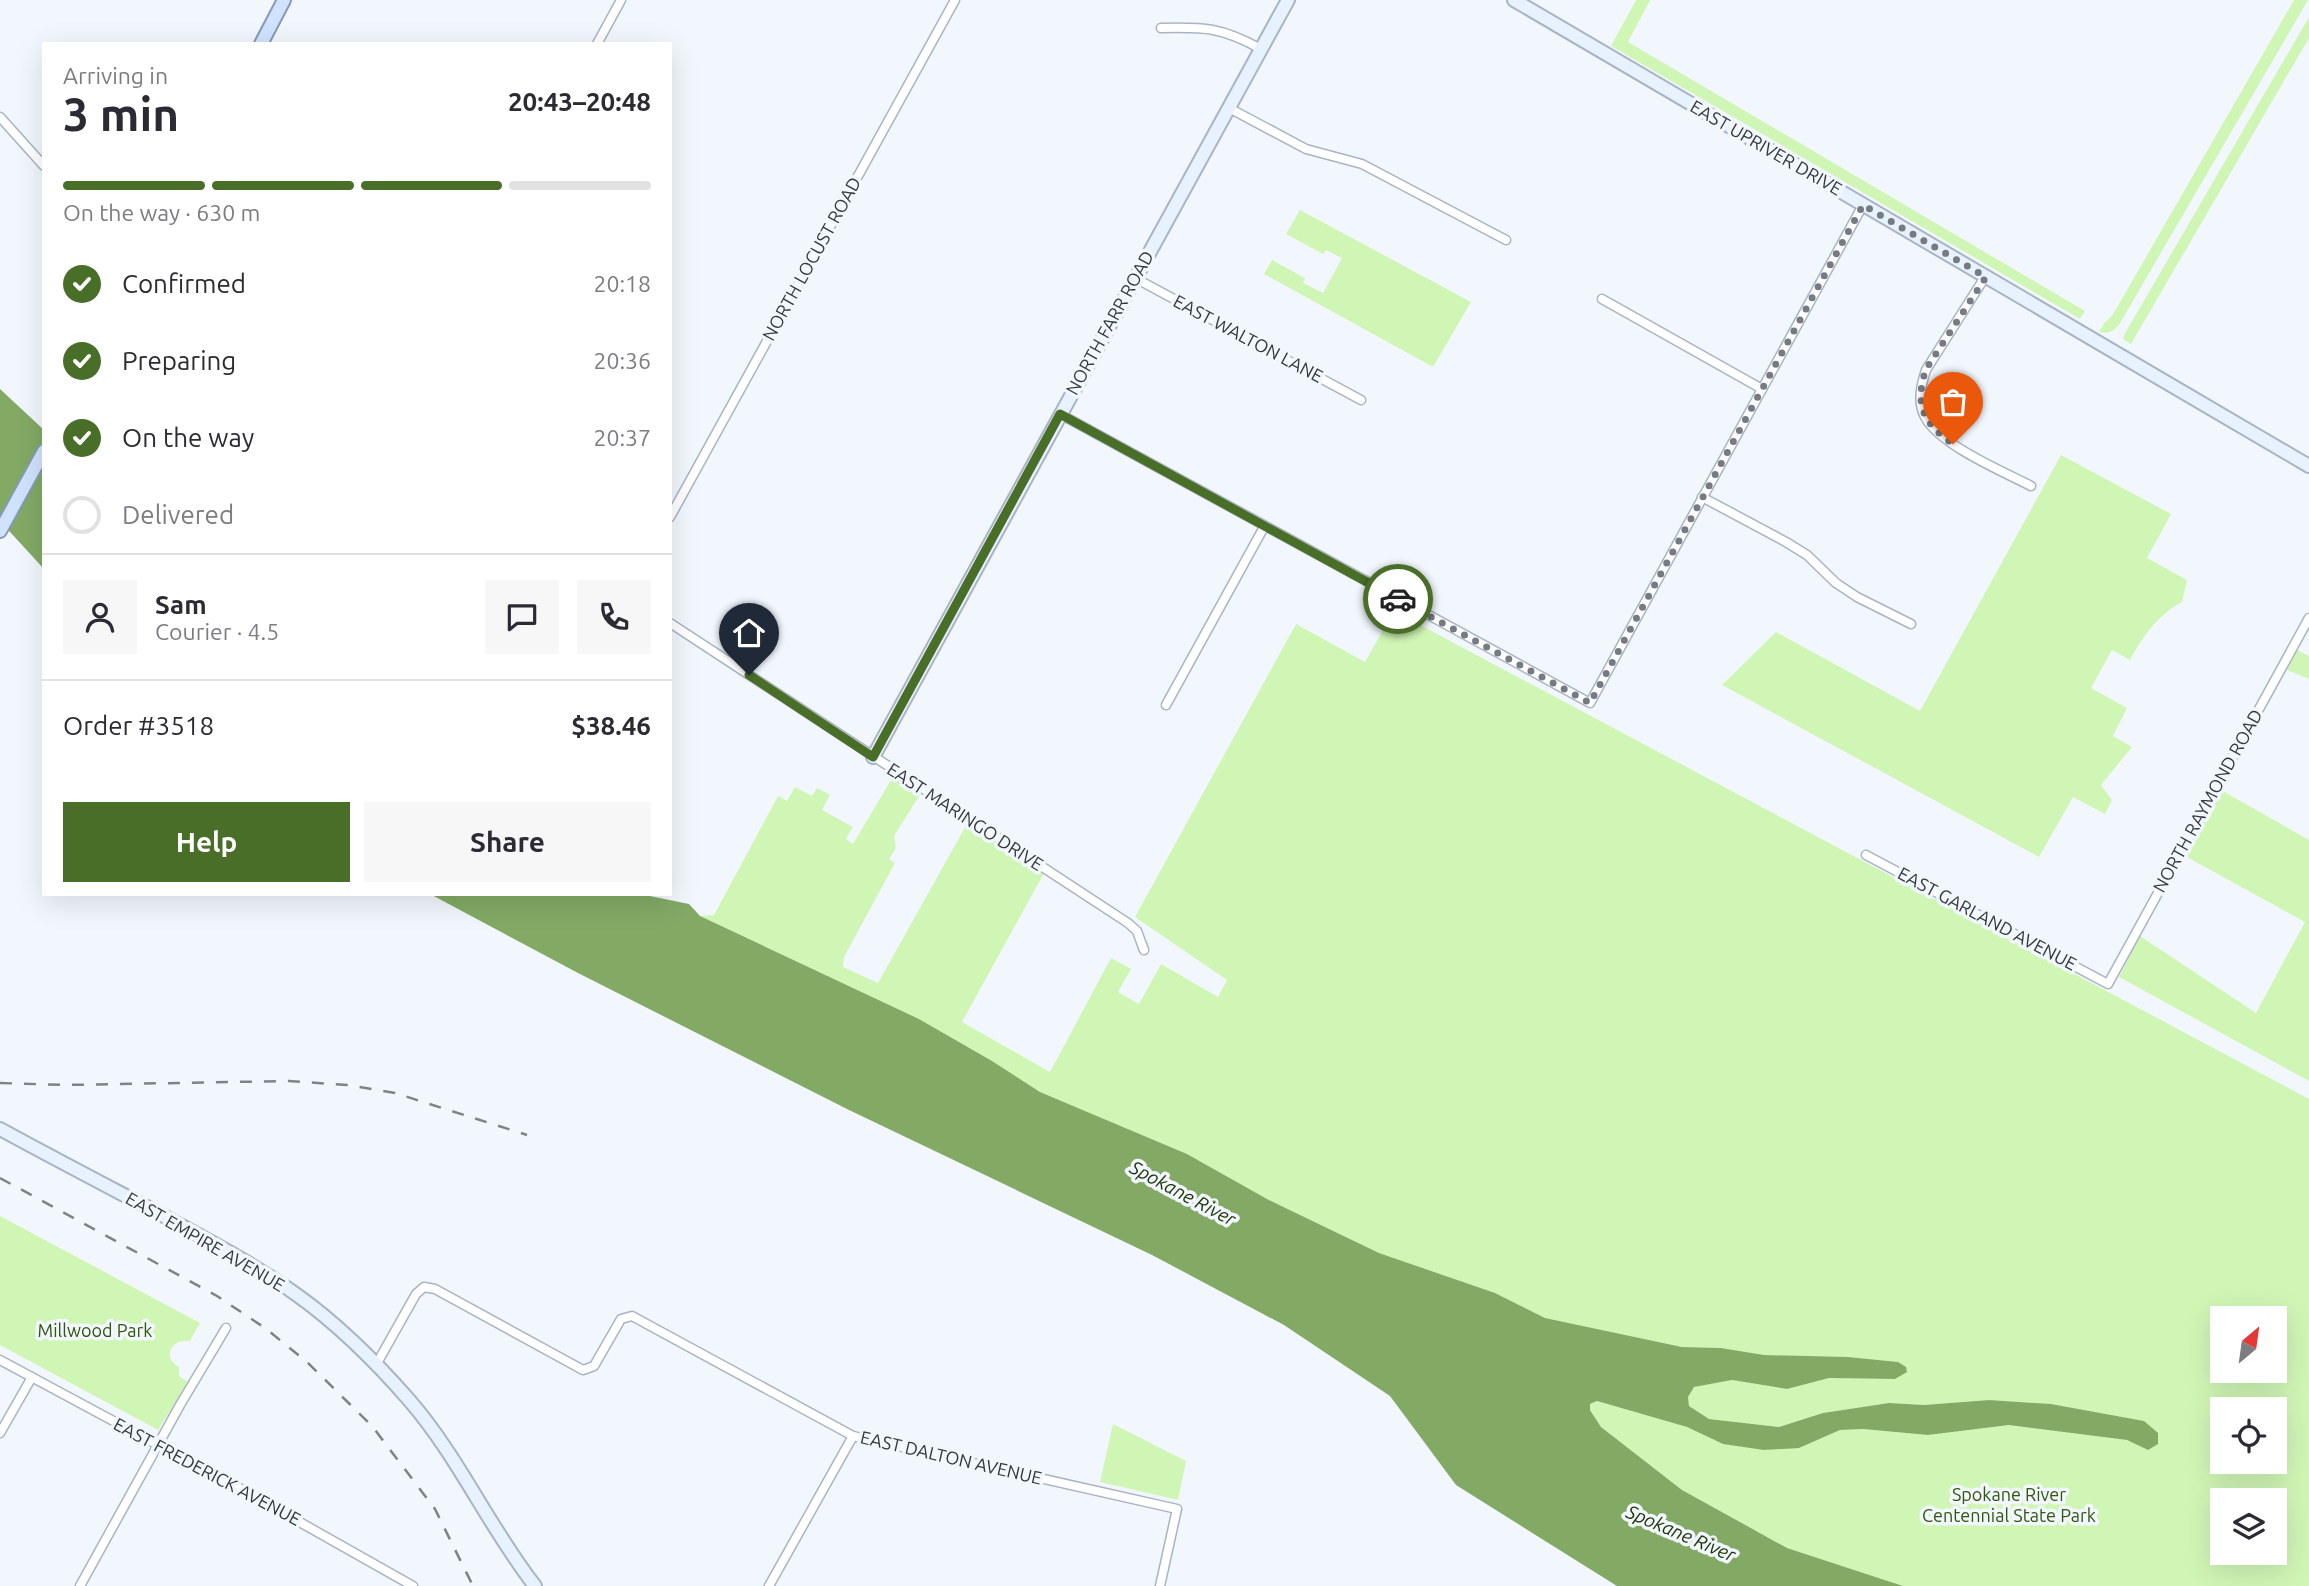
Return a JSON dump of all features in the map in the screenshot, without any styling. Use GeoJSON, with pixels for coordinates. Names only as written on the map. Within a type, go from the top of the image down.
{"type":"FeatureCollection","features":[{"type":"Feature","properties":{"kind":"main road"},"geometry":{"type":"LineString","coordinates":[[262,42],[285,0]]}},
{"type":"Feature","properties":{"kind":"main road"},"geometry":{"type":"LineString","coordinates":[[0,531],[42,455]]}},
{"type":"Feature","properties":{"kind":"street"},"geometry":{"type":"LineString","coordinates":[[598,42],[621,0]]}},
{"type":"Feature","properties":{"kind":"street","name":"NORTH LOCUST ROAD"},"geometry":{"type":"LineString","coordinates":[[672,513],[955,0]]}},
{"type":"Feature","properties":{"kind":"street","name":"NORTH FARR ROAD"},"geometry":{"type":"LineString","coordinates":[[873,757],[1288,0]]}},
{"type":"Feature","properties":{"kind":"street","name":"EAST UPRIVER DRIVE"},"geometry":{"type":"LineString","coordinates":[[1514,0],[2309,466]]}},
{"type":"Feature","properties":{"kind":"street"},"geometry":{"type":"LineString","coordinates":[[1161,28],[1214,28],[1235,34],[1261,49]]}},
{"type":"Feature","properties":{"kind":"street"},"geometry":{"type":"LineString","coordinates":[[1229,108],[1306,149],[1362,164],[1506,240]]}},
{"type":"Feature","properties":{"kind":"street"},"geometry":{"type":"LineString","coordinates":[[0,117],[42,164]]}},
{"type":"Feature","properties":{"kind":"street"},"geometry":{"type":"LineString","coordinates":[[1060,414],[1590,703],[1863,205]]}},
{"type":"Feature","properties":{"kind":"street"},"geometry":{"type":"LineString","coordinates":[[1986,277],[1926,369],[1920,386],[1924,415],[1940,435],[1953,444],[2031,486]]}},
{"type":"Feature","properties":{"kind":"street","name":"EAST WALTON LANE"},"geometry":{"type":"LineString","coordinates":[[1135,278],[1361,400]]}},
{"type":"Feature","properties":{"kind":"street"},"geometry":{"type":"LineString","coordinates":[[1602,299],[1762,389]]}},
{"type":"Feature","properties":{"kind":"street"},"geometry":{"type":"LineString","coordinates":[[1702,497],[1786,542],[1807,555],[1846,590],[1911,624]]}},
{"type":"Feature","properties":{"kind":"street"},"geometry":{"type":"LineString","coordinates":[[1166,705],[1264,527]]}},
{"type":"Feature","properties":{"kind":"street","name":"NORTH RAYMOND ROAD"},"geometry":{"type":"LineString","coordinates":[[2108,984],[2309,618]]}},
{"type":"Feature","properties":{"kind":"street","name":"EAST MARINGO DRIVE"},"geometry":{"type":"LineString","coordinates":[[672,624],[1126,922],[1137,931],[1144,950]]}},
{"type":"Feature","properties":{"kind":"street","name":"EAST GARLAND AVENUE"},"geometry":{"type":"LineString","coordinates":[[1866,855],[2108,984]]}},
{"type":"Feature","properties":{"kind":"street","name":"EAST EMPIRE AVENUE"},"geometry":{"type":"LineString","coordinates":[[0,1129],[244,1260],[318,1311],[376,1365],[440,1439],[504,1544],[535,1586]]}},
{"type":"Feature","properties":{"kind":"street","name":"EAST DALTON AVENUE"},"geometry":{"type":"LineString","coordinates":[[376,1365],[416,1294],[424,1287],[435,1289],[576,1368],[589,1370],[596,1364],[616,1326],[625,1316],[639,1318],[853,1436],[1177,1509],[1160,1586]]}},
{"type":"Feature","properties":{"kind":"street"},"geometry":{"type":"LineString","coordinates":[[80,1586],[226,1328]]}},
{"type":"Feature","properties":{"kind":"street","name":"EAST FREDERICK AVENUE"},"geometry":{"type":"LineString","coordinates":[[0,1360],[195,1463],[413,1586]]}},
{"type":"Feature","properties":{"kind":"street"},"geometry":{"type":"LineString","coordinates":[[0,1433],[32,1377]]}},
{"type":"Feature","properties":{"kind":"street"},"geometry":{"type":"LineString","coordinates":[[769,1586],[853,1436]]}},
{"type":"Feature","properties":{"kind":"green space"},"geometry":{"type":"Polygon","coordinates":[[[1636,0],[1650,0],[1628,42],[2085,311],[2080,319],[1611,46],[1636,0]]]}},
{"type":"Feature","properties":{"kind":"green space"},"geometry":{"type":"Polygon","coordinates":[[[2294,0],[2308,0],[2119,325],[2110,332],[2099,332],[2112,316],[2294,0]]]}},
{"type":"Feature","properties":{"kind":"green space"},"geometry":{"type":"Polygon","coordinates":[[[2309,17],[2309,38],[2131,344],[2123,339],[2124,335],[2309,17]]]}},
{"type":"Feature","properties":{"kind":"green space"},"geometry":{"type":"Polygon","coordinates":[[[1300,210],[1471,302],[1433,367],[1264,274],[1272,260],[1305,278],[1303,283],[1323,293],[1342,258],[1326,250],[1323,254],[1286,234],[1300,210]]]}},
{"type":"Feature","properties":{"kind":"green space"},"geometry":{"type":"Polygon","coordinates":[[[2061,455],[2171,514],[2147,558],[2187,580],[2182,602],[2152,627],[2130,660],[2112,650],[2091,688],[2127,708],[2113,736],[2132,747],[2101,785],[2112,800],[2105,814],[2073,797],[2039,857],[1722,685],[1776,632],[1920,711],[2061,455]]]}},
{"type":"Feature","properties":{"kind":"green space","name":"Spokane River Centennial State Park"},"geometry":{"type":"Polygon","coordinates":[[[1394,611],[2309,1099],[2309,1586],[1903,1586],[1787,1548],[1682,1490],[1601,1427],[1590,1410],[1590,1404],[1597,1401],[1687,1427],[1723,1444],[1799,1448],[1840,1430],[1863,1429],[1928,1435],[2009,1425],[2127,1440],[2148,1450],[2143,1421],[2051,1404],[1989,1400],[1924,1405],[1889,1403],[1823,1413],[1779,1427],[1709,1419],[1689,1406],[1688,1397],[1694,1387],[1732,1380],[1787,1389],[1829,1378],[1895,1379],[1898,1362],[1848,1357],[1764,1355],[1721,1348],[1682,1347],[1545,1318],[1495,1293],[1379,1253],[1267,1199],[1187,1154],[1040,1092],[919,1019],[700,916],[714,915],[778,796],[787,801],[795,787],[812,796],[817,788],[830,795],[822,810],[853,827],[846,839],[853,844],[894,775],[921,793],[894,836],[896,848],[889,859],[895,863],[844,957],[843,967],[878,983],[968,822],[1044,873],[962,1022],[1050,1072],[1111,958],[1131,969],[1118,992],[1139,1004],[1161,964],[1218,997],[1227,980],[1135,917],[1296,624],[1365,662],[1394,611]]]}},
{"type":"Feature","properties":{"kind":"green space"},"geometry":{"type":"Polygon","coordinates":[[[2297,650],[2309,656],[2309,679],[2287,670],[2297,650]]]}},
{"type":"Feature","properties":{"kind":"green space"},"geometry":{"type":"Polygon","coordinates":[[[2221,790],[2309,840],[2309,1081],[2119,977],[2140,936],[2256,1013],[2305,922],[2185,856],[2221,790]]]}},
{"type":"Feature","properties":{"kind":"green space","name":"Millwood Park"},"geometry":{"type":"Polygon","coordinates":[[[0,1216],[200,1323],[190,1341],[178,1342],[171,1349],[171,1358],[179,1367],[179,1376],[188,1382],[158,1430],[0,1345],[0,1216]]]}},
{"type":"Feature","properties":{"kind":"green space"},"geometry":{"type":"Polygon","coordinates":[[[1113,1424],[1186,1461],[1178,1500],[1100,1482],[1113,1424]]]}},
{"type":"Feature","properties":{"kind":"water"},"geometry":{"type":"Polygon","coordinates":[[[0,389],[42,428],[42,567],[0,521],[0,389]]]}},
{"type":"Feature","properties":{"kind":"water","name":"Spokane River"},"geometry":{"type":"Polygon","coordinates":[[[434,896],[650,896],[689,904],[700,916],[919,1019],[1040,1092],[1187,1154],[1267,1199],[1379,1253],[1495,1293],[1545,1318],[1682,1347],[1721,1348],[1764,1355],[1848,1357],[1898,1362],[1906,1367],[1907,1372],[1895,1379],[1829,1378],[1787,1389],[1732,1380],[1694,1387],[1688,1397],[1689,1406],[1709,1419],[1779,1427],[1823,1413],[1889,1403],[1924,1405],[1989,1400],[2051,1404],[2144,1421],[2158,1433],[2158,1444],[2148,1450],[2127,1440],[2009,1425],[1928,1435],[1863,1429],[1840,1430],[1799,1448],[1764,1450],[1723,1444],[1687,1427],[1597,1401],[1590,1404],[1590,1410],[1601,1427],[1682,1490],[1787,1548],[1903,1586],[1617,1586],[1456,1485],[1390,1396],[1284,1325],[1152,1255],[849,1110],[578,973],[434,896]]]}},
{"type":"Feature","properties":{"kind":"railway"},"geometry":{"type":"LineString","coordinates":[[0,1083],[64,1085],[289,1081],[347,1085],[395,1093],[527,1135]]}},
{"type":"Feature","properties":{"kind":"railway"},"geometry":{"type":"LineString","coordinates":[[0,1178],[217,1296],[265,1328],[307,1362],[372,1426],[435,1509],[473,1586]]}},
{"type":"Feature","properties":{"kind":"way so far"},"geometry":{"type":"LineString","coordinates":[[1398,599],[1590,703],[1863,205],[1986,277],[1926,369],[1920,386],[1924,415],[1940,435],[1953,444]]}},
{"type":"Feature","properties":{"kind":"route"},"geometry":{"type":"LineString","coordinates":[[749,675],[873,757],[1060,414],[1398,599]]}}]}
